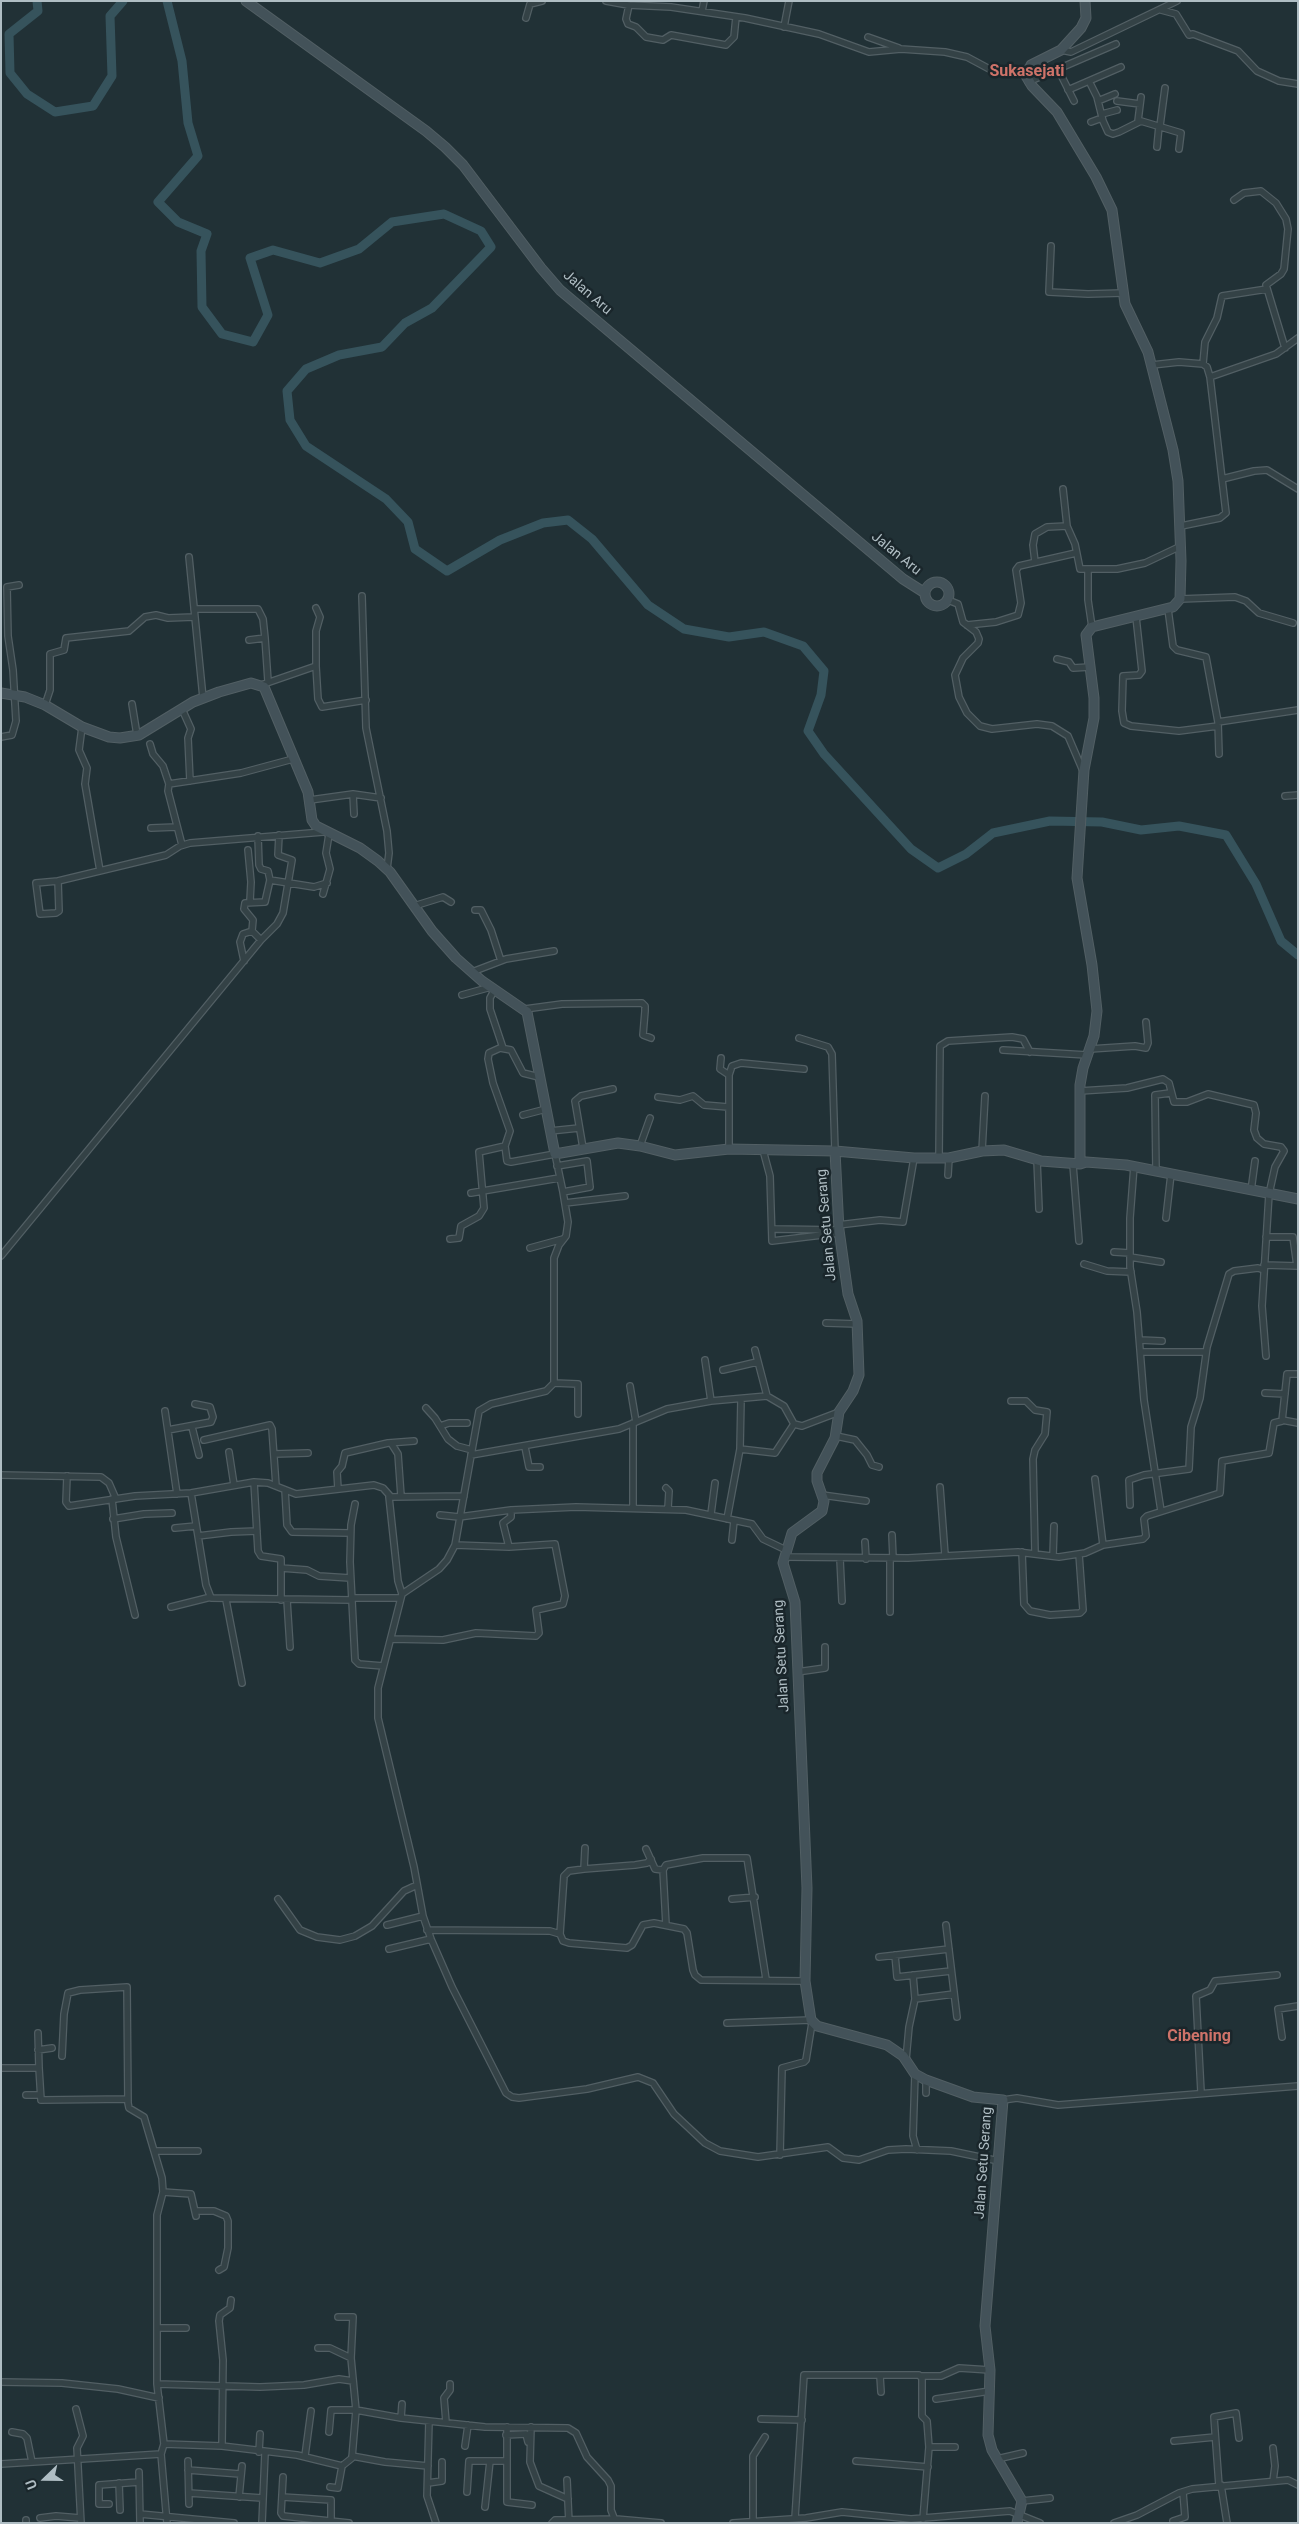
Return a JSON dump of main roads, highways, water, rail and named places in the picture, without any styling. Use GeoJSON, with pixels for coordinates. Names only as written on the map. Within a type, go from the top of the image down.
{"type":"FeatureCollection","features":[{"type":"Feature","properties":{"kind":"waterway"},"geometry":{"type":"LineString","coordinates":[[37,1],[38,11],[9,34],[10,73],[27,94],[55,112],[93,106],[112,76],[110,16],[123,1]]}},
{"type":"Feature","properties":{"kind":"waterway"},"geometry":{"type":"LineString","coordinates":[[167,1],[182,61],[188,123],[198,156],[158,202],[178,222],[207,234],[201,251],[202,307],[222,334],[253,342],[268,315],[250,258],[273,250],[320,263],[359,249],[392,222],[444,214],[481,231],[491,247],[432,308],[405,323],[382,347],[339,355],[306,369],[287,391],[290,420],[306,446],[386,499],[408,522],[415,549],[447,571],[500,540],[543,523],[568,520],[592,539],[648,605],[684,629],[729,637],[764,632],[803,646],[824,671],[821,695],[808,731],[824,754],[911,849],[938,868],[966,854],[993,833],[1050,821],[1102,822],[1141,830],[1179,826],[1226,835],[1256,884],[1281,941],[1298,955]]}},
{"type":"Feature","properties":{"kind":"district","name":"Sukasejati"},"geometry":{"type":"Point","coordinates":[1027,72]}},
{"type":"Feature","properties":{"kind":"district","name":"Cibening"},"geometry":{"type":"Point","coordinates":[1199,2037]}}]}
